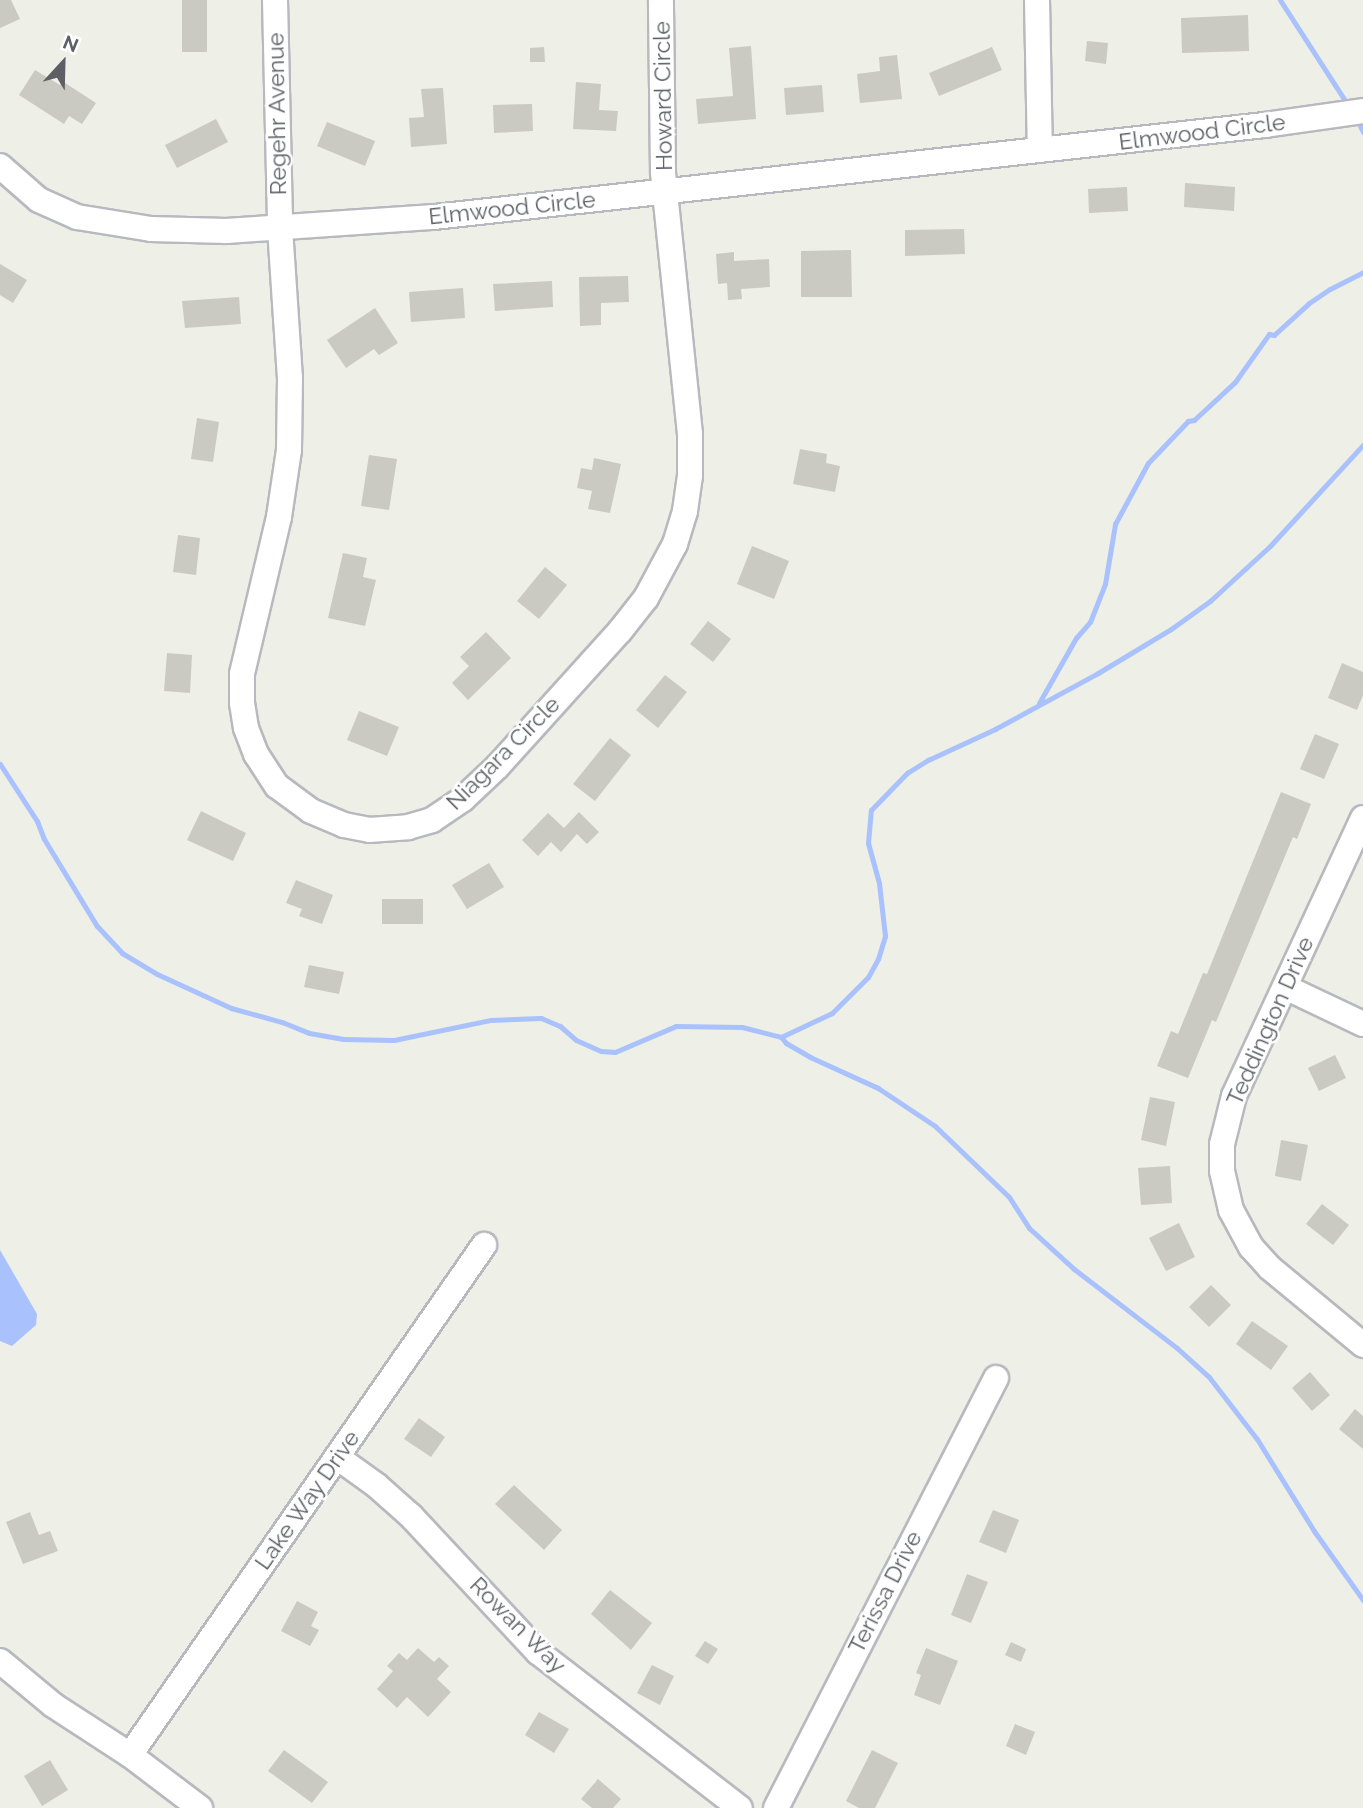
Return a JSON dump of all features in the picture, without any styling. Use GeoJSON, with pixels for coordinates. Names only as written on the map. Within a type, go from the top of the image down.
{"type":"FeatureCollection","features":[{"type":"Feature","properties":{"kind":"street","name":"Regehr Avenue"},"geometry":{"type":"LineString","coordinates":[[275,0],[279,228]]}},
{"type":"Feature","properties":{"kind":"street","name":"Howard Circle"},"geometry":{"type":"LineString","coordinates":[[661,0],[664,192]]}},
{"type":"Feature","properties":{"kind":"street"},"geometry":{"type":"LineString","coordinates":[[1037,0],[1040,150]]}},
{"type":"Feature","properties":{"kind":"street","name":"Elmwood Circle"},"geometry":{"type":"LineString","coordinates":[[0,166],[39,200],[77,217],[151,229],[279,228],[434,217],[1265,125],[1363,111]]}},
{"type":"Feature","properties":{"kind":"street","name":"Niagara Circle"},"geometry":{"type":"LineString","coordinates":[[279,228],[290,379],[289,450],[279,517],[243,674],[246,728],[256,754],[277,786],[311,811],[344,825],[369,830],[394,830],[443,814],[497,767],[620,631],[646,598],[675,544],[685,511],[690,476],[690,434],[664,192]]}},
{"type":"Feature","properties":{"kind":"street","name":"Teddington Drive"},"geometry":{"type":"LineString","coordinates":[[1363,818],[1227,1117],[1222,1144],[1224,1185],[1231,1210],[1251,1247],[1270,1268],[1363,1345]]}},
{"type":"Feature","properties":{"kind":"street"},"geometry":{"type":"LineString","coordinates":[[1285,987],[1363,1024]]}},
{"type":"Feature","properties":{"kind":"street","name":"Lake Way Drive"},"geometry":{"type":"LineString","coordinates":[[130,1755],[484,1245]]}},
{"type":"Feature","properties":{"kind":"street","name":"Terissa Drive"},"geometry":{"type":"LineString","coordinates":[[776,1808],[996,1378]]}},
{"type":"Feature","properties":{"kind":"street","name":"Rowan Way"},"geometry":{"type":"LineString","coordinates":[[337,1457],[376,1485],[411,1516],[538,1652],[740,1808]]}},
{"type":"Feature","properties":{"kind":"street"},"geometry":{"type":"LineString","coordinates":[[0,1661],[53,1705],[130,1755],[200,1808]]}},
{"type":"Feature","properties":{"kind":"water"},"geometry":{"type":"Polygon","coordinates":[[[0,1250],[37,1314],[36,1325],[12,1346],[0,1341],[0,1250]]]}},
{"type":"Feature","properties":{"kind":"building"},"geometry":{"type":"Polygon","coordinates":[[[0,0],[11,0],[20,19],[0,28],[0,0]]]}},
{"type":"Feature","properties":{"kind":"building"},"geometry":{"type":"Polygon","coordinates":[[[182,0],[207,0],[207,52],[182,52],[182,0]]]}},
{"type":"Feature","properties":{"kind":"building"},"geometry":{"type":"Polygon","coordinates":[[[1248,15],[1249,51],[1182,53],[1181,18],[1248,15]]]}},
{"type":"Feature","properties":{"kind":"building"},"geometry":{"type":"Polygon","coordinates":[[[1087,41],[1108,43],[1106,64],[1085,61],[1087,41]]]}},
{"type":"Feature","properties":{"kind":"building"},"geometry":{"type":"Polygon","coordinates":[[[751,46],[756,119],[698,124],[696,99],[733,96],[729,48],[751,46]]]}},
{"type":"Feature","properties":{"kind":"building"},"geometry":{"type":"Polygon","coordinates":[[[544,47],[545,62],[530,62],[530,48],[544,47]]]}},
{"type":"Feature","properties":{"kind":"building"},"geometry":{"type":"Polygon","coordinates":[[[992,47],[1002,70],[939,96],[929,73],[992,47]]]}},
{"type":"Feature","properties":{"kind":"building"},"geometry":{"type":"Polygon","coordinates":[[[897,55],[902,99],[860,103],[857,74],[880,71],[879,57],[897,55]]]}},
{"type":"Feature","properties":{"kind":"building"},"geometry":{"type":"Polygon","coordinates":[[[35,70],[60,85],[62,81],[96,103],[82,124],[69,116],[64,124],[19,95],[35,70]]]}},
{"type":"Feature","properties":{"kind":"building"},"geometry":{"type":"Polygon","coordinates":[[[576,82],[601,84],[599,110],[618,111],[616,131],[573,129],[576,82]]]}},
{"type":"Feature","properties":{"kind":"building"},"geometry":{"type":"Polygon","coordinates":[[[822,85],[824,112],[786,115],[784,88],[822,85]]]}},
{"type":"Feature","properties":{"kind":"building"},"geometry":{"type":"Polygon","coordinates":[[[443,88],[447,144],[411,147],[409,118],[424,117],[421,89],[443,88]]]}},
{"type":"Feature","properties":{"kind":"building"},"geometry":{"type":"Polygon","coordinates":[[[532,104],[533,131],[494,133],[493,105],[532,104]]]}},
{"type":"Feature","properties":{"kind":"building"},"geometry":{"type":"Polygon","coordinates":[[[216,119],[228,142],[177,168],[165,145],[216,119]]]}},
{"type":"Feature","properties":{"kind":"building"},"geometry":{"type":"Polygon","coordinates":[[[327,122],[375,141],[365,166],[317,146],[327,122]]]}},
{"type":"Feature","properties":{"kind":"building"},"geometry":{"type":"Polygon","coordinates":[[[1185,183],[1235,187],[1234,211],[1184,207],[1185,183]]]}},
{"type":"Feature","properties":{"kind":"building"},"geometry":{"type":"Polygon","coordinates":[[[1127,187],[1128,211],[1089,213],[1088,189],[1127,187]]]}},
{"type":"Feature","properties":{"kind":"building"},"geometry":{"type":"Polygon","coordinates":[[[964,229],[965,254],[905,256],[905,230],[964,229]]]}},
{"type":"Feature","properties":{"kind":"building"},"geometry":{"type":"Polygon","coordinates":[[[851,250],[852,297],[801,297],[801,251],[851,250]]]}},
{"type":"Feature","properties":{"kind":"building"},"geometry":{"type":"Polygon","coordinates":[[[734,252],[734,261],[769,259],[770,287],[741,289],[742,299],[728,300],[727,283],[718,284],[716,254],[734,252]]]}},
{"type":"Feature","properties":{"kind":"building"},"geometry":{"type":"Polygon","coordinates":[[[0,264],[27,280],[13,303],[0,295],[0,264]]]}},
{"type":"Feature","properties":{"kind":"building"},"geometry":{"type":"Polygon","coordinates":[[[628,276],[629,302],[601,303],[601,325],[580,326],[579,277],[628,276]]]}},
{"type":"Feature","properties":{"kind":"building"},"geometry":{"type":"Polygon","coordinates":[[[552,281],[553,307],[495,311],[493,284],[552,281]]]}},
{"type":"Feature","properties":{"kind":"building"},"geometry":{"type":"Polygon","coordinates":[[[463,288],[465,318],[411,322],[409,292],[463,288]]]}},
{"type":"Feature","properties":{"kind":"building"},"geometry":{"type":"Polygon","coordinates":[[[239,297],[241,324],[185,328],[182,301],[239,297]]]}},
{"type":"Feature","properties":{"kind":"building"},"geometry":{"type":"Polygon","coordinates":[[[375,308],[398,343],[379,355],[374,349],[346,368],[327,340],[375,308]]]}},
{"type":"Feature","properties":{"kind":"building"},"geometry":{"type":"Polygon","coordinates":[[[197,418],[219,422],[213,462],[191,459],[197,418]]]}},
{"type":"Feature","properties":{"kind":"building"},"geometry":{"type":"Polygon","coordinates":[[[800,449],[827,454],[826,463],[840,466],[835,492],[793,484],[800,449]]]}},
{"type":"Feature","properties":{"kind":"building"},"geometry":{"type":"Polygon","coordinates":[[[369,455],[397,459],[389,510],[361,506],[369,455]]]}},
{"type":"Feature","properties":{"kind":"building"},"geometry":{"type":"Polygon","coordinates":[[[594,458],[621,464],[610,513],[588,509],[592,491],[577,488],[581,468],[592,470],[594,458]]]}},
{"type":"Feature","properties":{"kind":"building"},"geometry":{"type":"Polygon","coordinates":[[[178,535],[200,538],[196,575],[173,572],[178,535]]]}},
{"type":"Feature","properties":{"kind":"building"},"geometry":{"type":"Polygon","coordinates":[[[752,546],[789,561],[774,599],[737,584],[752,546]]]}},
{"type":"Feature","properties":{"kind":"building"},"geometry":{"type":"Polygon","coordinates":[[[343,553],[367,558],[363,577],[376,580],[365,626],[328,618],[343,553]]]}},
{"type":"Feature","properties":{"kind":"building"},"geometry":{"type":"Polygon","coordinates":[[[545,567],[567,585],[539,619],[517,601],[545,567]]]}},
{"type":"Feature","properties":{"kind":"building"},"geometry":{"type":"Polygon","coordinates":[[[708,621],[731,639],[713,662],[690,644],[708,621]]]}},
{"type":"Feature","properties":{"kind":"building"},"geometry":{"type":"Polygon","coordinates":[[[486,632],[511,658],[468,700],[452,683],[469,666],[460,657],[486,632]]]}},
{"type":"Feature","properties":{"kind":"building"},"geometry":{"type":"Polygon","coordinates":[[[167,653],[192,655],[190,693],[164,691],[167,653]]]}},
{"type":"Feature","properties":{"kind":"building"},"geometry":{"type":"Polygon","coordinates":[[[1342,663],[1363,672],[1363,695],[1357,710],[1328,698],[1342,663]]]}},
{"type":"Feature","properties":{"kind":"building"},"geometry":{"type":"Polygon","coordinates":[[[665,675],[687,692],[658,728],[636,710],[665,675]]]}},
{"type":"Feature","properties":{"kind":"building"},"geometry":{"type":"Polygon","coordinates":[[[359,711],[399,727],[387,756],[347,740],[359,711]]]}},
{"type":"Feature","properties":{"kind":"building"},"geometry":{"type":"Polygon","coordinates":[[[1315,734],[1339,744],[1324,779],[1300,769],[1315,734]]]}},
{"type":"Feature","properties":{"kind":"building"},"geometry":{"type":"Polygon","coordinates":[[[610,738],[631,755],[595,801],[573,784],[610,738]]]}},
{"type":"Feature","properties":{"kind":"building"},"geometry":{"type":"Polygon","coordinates":[[[1281,792],[1311,804],[1297,839],[1293,837],[1216,1022],[1212,1020],[1188,1078],[1157,1066],[1171,1031],[1178,1034],[1203,973],[1207,974],[1281,792]]]}},
{"type":"Feature","properties":{"kind":"building"},"geometry":{"type":"Polygon","coordinates":[[[201,811],[246,833],[233,861],[187,840],[201,811]]]}},
{"type":"Feature","properties":{"kind":"building"},"geometry":{"type":"Polygon","coordinates":[[[579,812],[599,832],[587,844],[577,834],[561,852],[551,842],[538,856],[522,840],[548,813],[564,828],[579,812]]]}},
{"type":"Feature","properties":{"kind":"building"},"geometry":{"type":"Polygon","coordinates":[[[489,863],[504,887],[467,909],[452,885],[489,863]]]}},
{"type":"Feature","properties":{"kind":"building"},"geometry":{"type":"Polygon","coordinates":[[[296,880],[333,895],[322,924],[299,916],[302,909],[286,903],[296,880]]]}},
{"type":"Feature","properties":{"kind":"building"},"geometry":{"type":"Polygon","coordinates":[[[382,899],[423,899],[423,924],[382,924],[382,899]]]}},
{"type":"Feature","properties":{"kind":"building"},"geometry":{"type":"Polygon","coordinates":[[[309,965],[344,972],[339,994],[304,987],[309,965]]]}},
{"type":"Feature","properties":{"kind":"building"},"geometry":{"type":"Polygon","coordinates":[[[1335,1055],[1346,1078],[1319,1091],[1308,1068],[1335,1055]]]}},
{"type":"Feature","properties":{"kind":"building"},"geometry":{"type":"Polygon","coordinates":[[[1150,1097],[1175,1102],[1166,1146],[1141,1140],[1150,1097]]]}},
{"type":"Feature","properties":{"kind":"building"},"geometry":{"type":"Polygon","coordinates":[[[1281,1140],[1308,1145],[1301,1181],[1275,1176],[1281,1140]]]}},
{"type":"Feature","properties":{"kind":"building"},"geometry":{"type":"Polygon","coordinates":[[[1170,1166],[1172,1203],[1141,1205],[1138,1168],[1170,1166]]]}},
{"type":"Feature","properties":{"kind":"building"},"geometry":{"type":"Polygon","coordinates":[[[1322,1204],[1349,1225],[1333,1245],[1306,1224],[1322,1204]]]}},
{"type":"Feature","properties":{"kind":"building"},"geometry":{"type":"Polygon","coordinates":[[[1179,1223],[1195,1257],[1166,1271],[1149,1238],[1179,1223]]]}},
{"type":"Feature","properties":{"kind":"building"},"geometry":{"type":"Polygon","coordinates":[[[1211,1285],[1231,1305],[1209,1327],[1189,1307],[1211,1285]]]}},
{"type":"Feature","properties":{"kind":"building"},"geometry":{"type":"Polygon","coordinates":[[[1252,1321],[1288,1346],[1271,1370],[1236,1344],[1252,1321]]]}},
{"type":"Feature","properties":{"kind":"building"},"geometry":{"type":"Polygon","coordinates":[[[1310,1372],[1330,1395],[1312,1411],[1292,1388],[1310,1372]]]}},
{"type":"Feature","properties":{"kind":"building"},"geometry":{"type":"Polygon","coordinates":[[[1355,1409],[1363,1416],[1363,1449],[1339,1429],[1355,1409]]]}},
{"type":"Feature","properties":{"kind":"building"},"geometry":{"type":"Polygon","coordinates":[[[419,1418],[445,1437],[431,1457],[404,1439],[419,1418]]]}},
{"type":"Feature","properties":{"kind":"building"},"geometry":{"type":"Polygon","coordinates":[[[514,1485],[562,1530],[544,1550],[495,1504],[514,1485]]]}},
{"type":"Feature","properties":{"kind":"building"},"geometry":{"type":"Polygon","coordinates":[[[993,1510],[1019,1520],[1006,1553],[979,1542],[993,1510]]]}},
{"type":"Feature","properties":{"kind":"building"},"geometry":{"type":"Polygon","coordinates":[[[30,1512],[39,1535],[50,1531],[58,1551],[23,1564],[6,1522],[30,1512]]]}},
{"type":"Feature","properties":{"kind":"building"},"geometry":{"type":"Polygon","coordinates":[[[967,1574],[988,1582],[971,1623],[951,1615],[967,1574]]]}},
{"type":"Feature","properties":{"kind":"building"},"geometry":{"type":"Polygon","coordinates":[[[610,1590],[652,1623],[631,1650],[591,1614],[610,1590]]]}},
{"type":"Feature","properties":{"kind":"building"},"geometry":{"type":"Polygon","coordinates":[[[297,1601],[318,1612],[311,1626],[319,1630],[310,1646],[281,1631],[297,1601]]]}},
{"type":"Feature","properties":{"kind":"building"},"geometry":{"type":"Polygon","coordinates":[[[705,1641],[718,1649],[708,1664],[695,1656],[705,1641]]]}},
{"type":"Feature","properties":{"kind":"building"},"geometry":{"type":"Polygon","coordinates":[[[1011,1642],[1026,1649],[1021,1662],[1005,1655],[1011,1642]]]}},
{"type":"Feature","properties":{"kind":"building"},"geometry":{"type":"Polygon","coordinates":[[[418,1648],[434,1662],[439,1657],[449,1666],[437,1679],[451,1692],[428,1717],[407,1697],[397,1708],[377,1689],[393,1671],[387,1666],[399,1653],[407,1660],[418,1648]]]}},
{"type":"Feature","properties":{"kind":"building"},"geometry":{"type":"Polygon","coordinates":[[[926,1648],[958,1661],[940,1705],[914,1695],[921,1675],[916,1673],[926,1648]]]}},
{"type":"Feature","properties":{"kind":"building"},"geometry":{"type":"Polygon","coordinates":[[[652,1665],[674,1676],[660,1705],[637,1693],[652,1665]]]}},
{"type":"Feature","properties":{"kind":"building"},"geometry":{"type":"Polygon","coordinates":[[[539,1712],[569,1729],[554,1753],[525,1735],[539,1712]]]}},
{"type":"Feature","properties":{"kind":"building"},"geometry":{"type":"Polygon","coordinates":[[[1015,1724],[1035,1732],[1026,1755],[1006,1746],[1015,1724]]]}},
{"type":"Feature","properties":{"kind":"building"},"geometry":{"type":"Polygon","coordinates":[[[284,1750],[328,1782],[312,1803],[268,1771],[284,1750]]]}},
{"type":"Feature","properties":{"kind":"building"},"geometry":{"type":"Polygon","coordinates":[[[872,1750],[898,1763],[875,1808],[859,1808],[846,1801],[872,1750]]]}},
{"type":"Feature","properties":{"kind":"building"},"geometry":{"type":"Polygon","coordinates":[[[50,1760],[68,1790],[42,1806],[24,1776],[50,1760]]]}},
{"type":"Feature","properties":{"kind":"building"},"geometry":{"type":"Polygon","coordinates":[[[598,1779],[621,1799],[613,1808],[592,1808],[581,1799],[598,1779]]]}},
{"type":"Feature","properties":{"kind":"waterway"},"geometry":{"type":"LineString","coordinates":[[1280,0],[1344,99]]}},
{"type":"Feature","properties":{"kind":"waterway"},"geometry":{"type":"LineString","coordinates":[[1360,126],[1363,132]]}},
{"type":"Feature","properties":{"kind":"waterway"},"geometry":{"type":"LineString","coordinates":[[1039,703],[1076,638],[1090,622],[1105,584],[1115,524],[1148,463],[1188,421],[1194,420],[1235,382],[1269,334],[1274,335],[1309,303],[1330,289],[1363,272]]}},
{"type":"Feature","properties":{"kind":"waterway"},"geometry":{"type":"LineString","coordinates":[[781,1037],[832,1013],[868,977],[878,959],[885,936],[879,883],[868,843],[871,810],[907,773],[1098,673],[1171,629],[1210,601],[1270,546],[1363,445]]}},
{"type":"Feature","properties":{"kind":"waterway"},"geometry":{"type":"LineString","coordinates":[[0,764],[37,821],[44,839],[97,926],[122,953],[157,974],[231,1008],[282,1022],[309,1033],[343,1039],[394,1040],[491,1020],[541,1018],[560,1026],[576,1040],[601,1051],[615,1052],[676,1026],[742,1027],[781,1037],[786,1043],[810,1057],[878,1088],[935,1126],[1009,1197],[1029,1228],[1074,1269],[1177,1348],[1209,1377],[1257,1439],[1314,1531],[1363,1600]]}}]}
